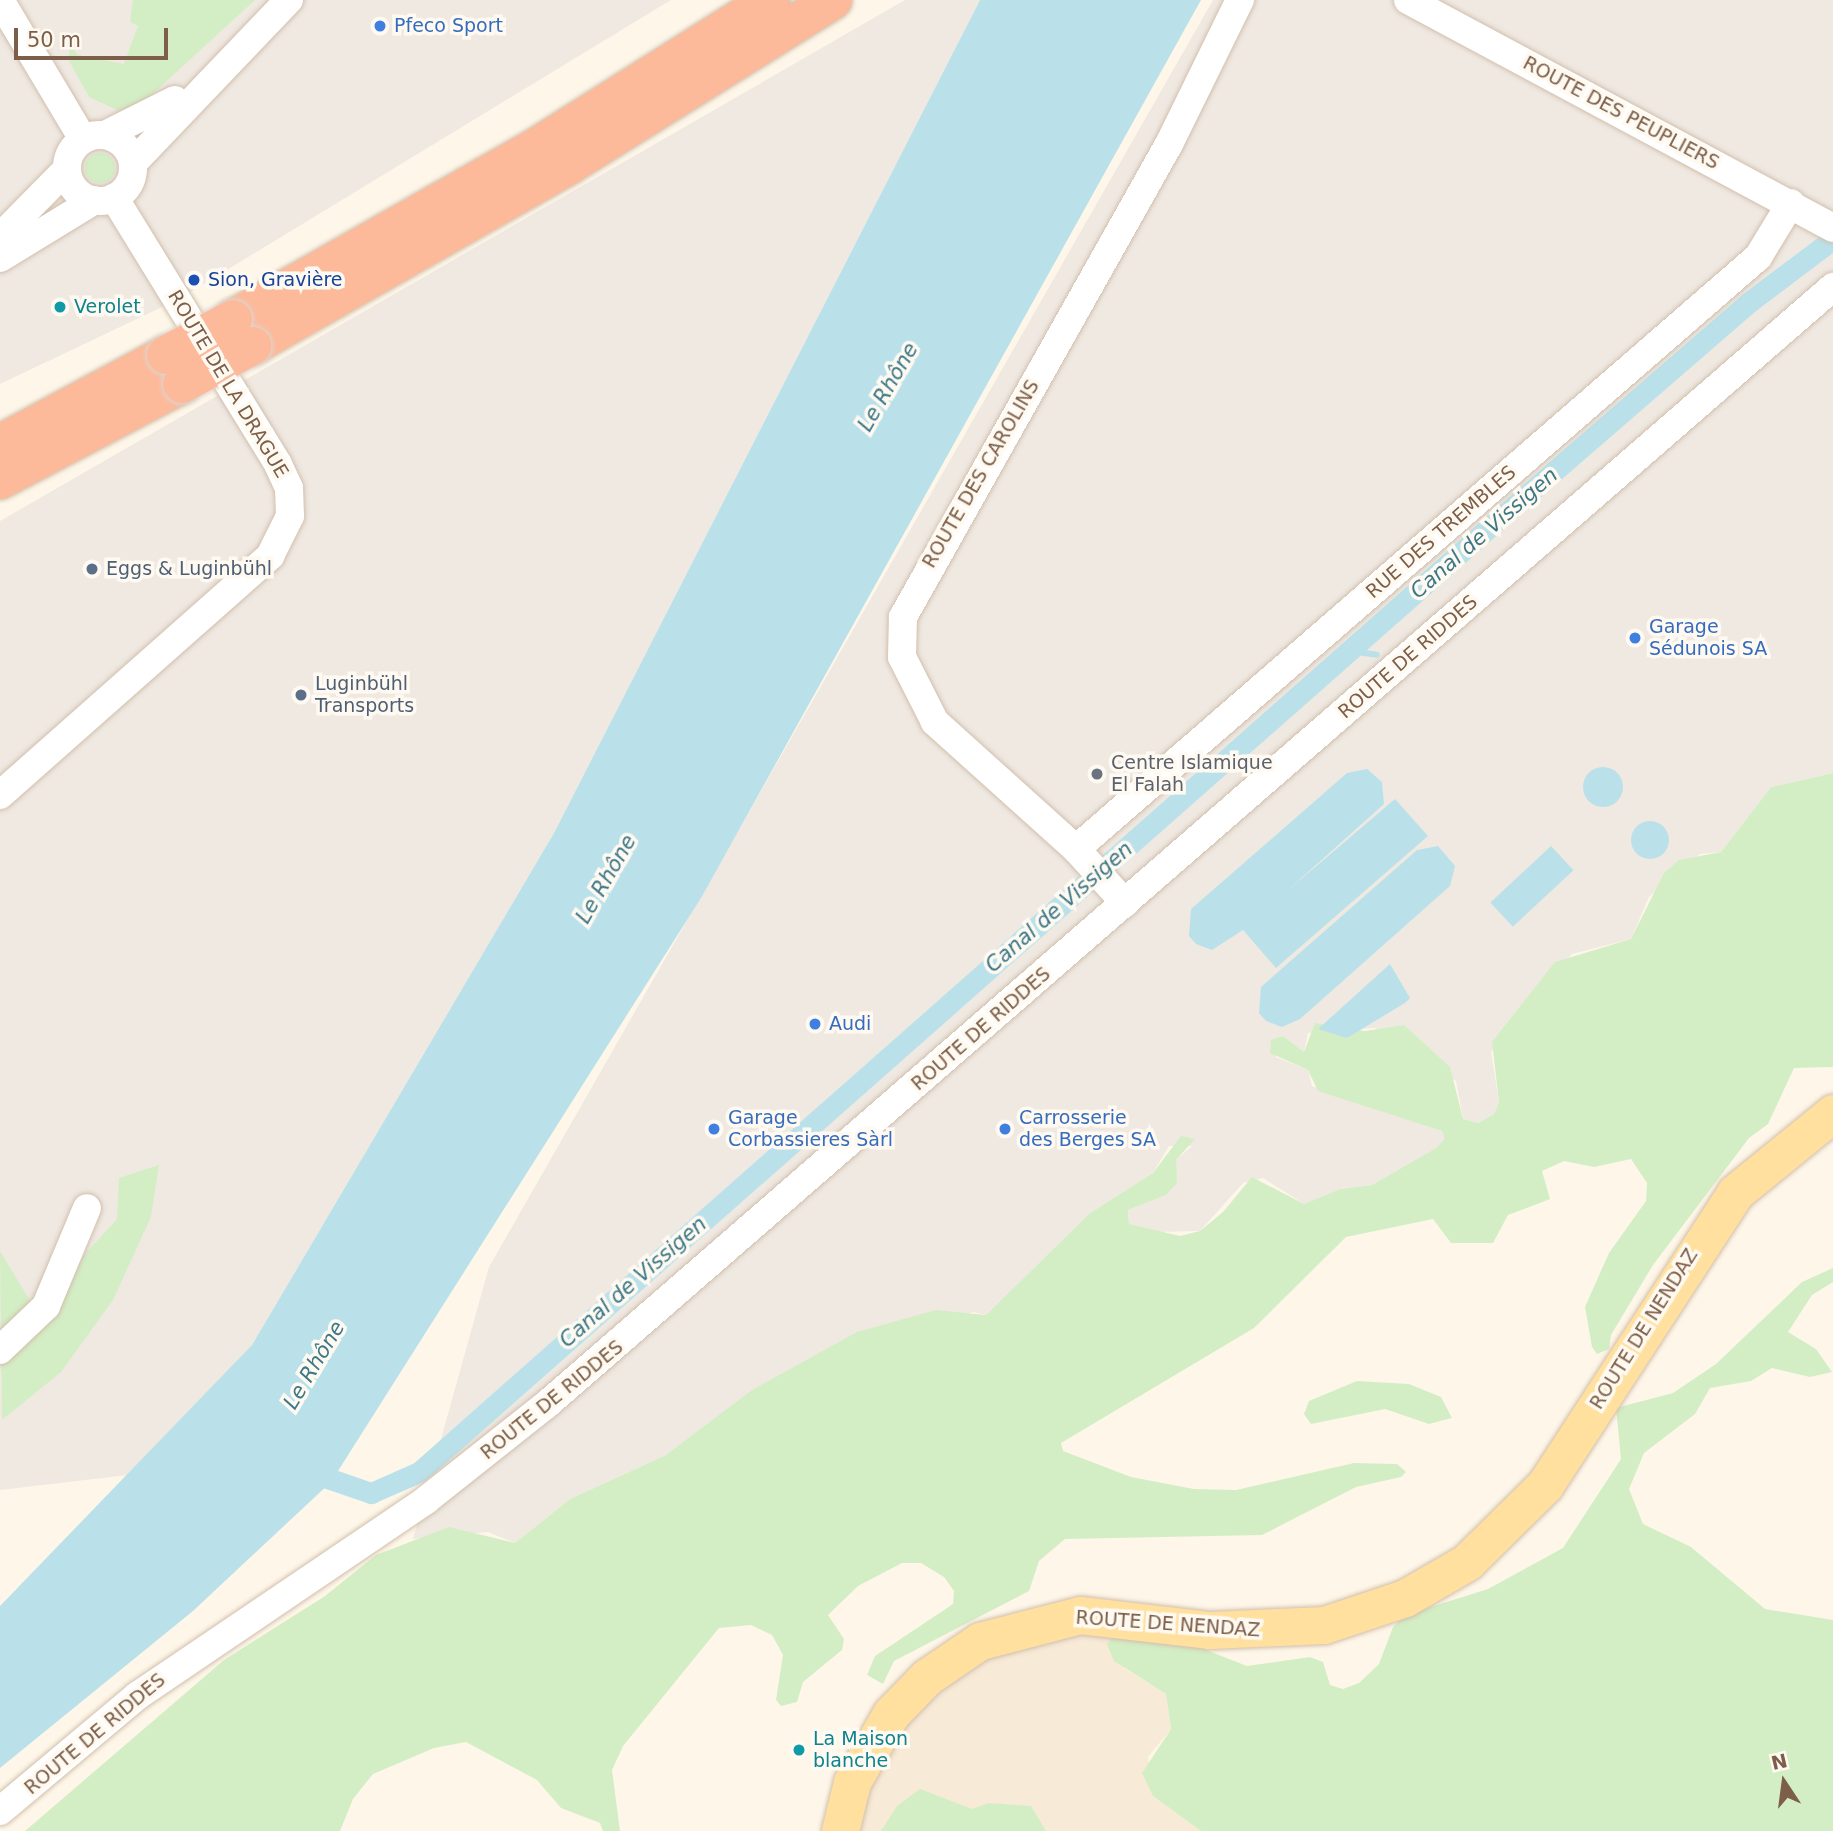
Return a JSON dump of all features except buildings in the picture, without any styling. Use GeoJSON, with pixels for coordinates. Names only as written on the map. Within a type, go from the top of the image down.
{"type":"FeatureCollection","features":[{"type":"Feature","properties":{"kind":"highway"},"geometry":{"type":"LineString","coordinates":[[242,333],[770,0]]}},
{"type":"Feature","properties":{"kind":"highway"},"geometry":{"type":"LineString","coordinates":[[0,480],[174,370],[569,165],[834,0]]}},
{"type":"Feature","properties":{"kind":"highway"},"geometry":{"type":"LineString","coordinates":[[0,444],[174,370]]}},
{"type":"Feature","properties":{"kind":"main road","name":"ROUTE DE NENDAZ"},"geometry":{"type":"LineString","coordinates":[[840,1831],[852,1782],[891,1714],[927,1677],[980,1641],[1080,1615],[1210,1630],[1324,1625],[1405,1598],[1467,1562],[1545,1485],[1735,1193],[1833,1113]]}},
{"type":"Feature","properties":{"kind":"street"},"geometry":{"type":"LineString","coordinates":[[0,0],[94,137],[126,146],[133,163]]}},
{"type":"Feature","properties":{"kind":"street"},"geometry":{"type":"LineString","coordinates":[[0,258],[128,186],[133,163],[238,50],[289,0]]}},
{"type":"Feature","properties":{"kind":"street","name":"ROUTE DES CAROLINS"},"geometry":{"type":"LineString","coordinates":[[1125,903],[1076,849],[935,722],[902,657],[903,617],[1169,144],[1240,0]]}},
{"type":"Feature","properties":{"kind":"street","name":"ROUTE DES PEUPLIERS"},"geometry":{"type":"LineString","coordinates":[[1408,0],[1828,224]]}},
{"type":"Feature","properties":{"kind":"street"},"geometry":{"type":"LineString","coordinates":[[0,237],[67,169],[71,151],[94,137],[148,118],[238,50]]}},
{"type":"Feature","properties":{"kind":"street"},"geometry":{"type":"LineString","coordinates":[[67,169],[75,190],[105,199]]}},
{"type":"Feature","properties":{"kind":"street","name":"ROUTE DE LA DRAGUE"},"geometry":{"type":"LineString","coordinates":[[0,795],[260,565],[289,523],[284,476],[105,199]]}},
{"type":"Feature","properties":{"kind":"street","name":"RUE DES TREMBLES"},"geometry":{"type":"LineString","coordinates":[[1076,849],[1758,257],[1791,203]]}},
{"type":"Feature","properties":{"kind":"street","name":"ROUTE DE RIDDES"},"geometry":{"type":"LineString","coordinates":[[0,1811],[167,1674],[426,1500],[527,1421],[1833,287]]}},
{"type":"Feature","properties":{"kind":"street"},"geometry":{"type":"LineString","coordinates":[[0,1350],[46,1306],[87,1208]]}},
{"type":"Feature","properties":{"kind":"shaded area"},"geometry":{"type":"Polygon","coordinates":[[[0,0],[671,0],[179,299],[0,384],[0,0]]]}},
{"type":"Feature","properties":{"kind":"shaded area"},"geometry":{"type":"Polygon","coordinates":[[[905,0],[980,0],[554,833],[252,1345],[128,1475],[0,1490],[0,521],[905,0]]]}},
{"type":"Feature","properties":{"kind":"shaded area"},"geometry":{"type":"Polygon","coordinates":[[[1213,0],[1833,0],[1833,773],[1771,787],[1721,852],[1700,854],[1649,897],[1631,939],[1572,954],[1491,1052],[1499,1102],[1494,1114],[1478,1123],[1463,1119],[1456,1081],[1375,1028],[1308,1033],[1304,1052],[1283,1036],[1276,1057],[1308,1070],[1312,1086],[1442,1131],[1446,1139],[1436,1148],[1372,1185],[1340,1189],[1304,1204],[1263,1178],[1243,1183],[1200,1231],[1152,1232],[1129,1224],[1128,1210],[1166,1195],[1176,1160],[1192,1146],[1169,1146],[1153,1173],[1090,1213],[986,1315],[973,1312],[701,1431],[666,1455],[570,1499],[515,1543],[488,1532],[413,1539],[489,1267],[1213,0]]]}},
{"type":"Feature","properties":{"kind":"shaded area"},"geometry":{"type":"Polygon","coordinates":[[[1062,1634],[1114,1636],[1124,1668],[1166,1694],[1171,1729],[1148,1757],[1153,1796],[1201,1831],[857,1831],[884,1750],[919,1711],[973,1664],[1062,1634]]]}},
{"type":"Feature","properties":{"kind":"green space"},"geometry":{"type":"Polygon","coordinates":[[[133,0],[255,0],[146,100],[119,111],[89,97],[69,61],[69,43],[78,55],[124,64],[138,26],[130,22],[133,0]]]}},
{"type":"Feature","properties":{"kind":"green space"},"geometry":{"type":"Polygon","coordinates":[[[100,153],[111,157],[115,168],[111,179],[100,183],[89,179],[85,168],[89,157],[100,153]]]}},
{"type":"Feature","properties":{"kind":"green space"},"geometry":{"type":"Polygon","coordinates":[[[1833,773],[1833,1067],[1794,1068],[1768,1124],[1749,1138],[1653,1265],[1611,1335],[1609,1349],[1597,1354],[1592,1347],[1585,1307],[1609,1253],[1646,1201],[1647,1183],[1631,1159],[1594,1167],[1564,1161],[1542,1171],[1550,1199],[1508,1215],[1493,1243],[1451,1243],[1433,1219],[1346,1237],[1254,1328],[1061,1443],[1063,1451],[1131,1477],[1194,1489],[1236,1490],[1354,1463],[1397,1464],[1406,1472],[1401,1477],[1356,1487],[1262,1535],[1065,1539],[1039,1561],[1029,1591],[894,1661],[883,1684],[867,1675],[875,1656],[953,1604],[954,1591],[944,1577],[921,1563],[902,1563],[858,1586],[828,1615],[844,1639],[842,1650],[803,1682],[797,1702],[781,1706],[776,1700],[783,1655],[772,1635],[751,1625],[719,1628],[623,1746],[612,1770],[620,1831],[603,1831],[600,1823],[561,1808],[537,1780],[466,1742],[434,1748],[373,1774],[353,1799],[340,1831],[25,1831],[224,1660],[325,1596],[376,1555],[449,1527],[515,1543],[570,1499],[666,1455],[752,1390],[857,1332],[936,1310],[986,1315],[1090,1213],[1153,1173],[1181,1136],[1195,1139],[1176,1160],[1177,1183],[1166,1195],[1128,1210],[1129,1224],[1180,1236],[1200,1231],[1223,1212],[1252,1177],[1304,1204],[1340,1189],[1372,1185],[1436,1148],[1445,1139],[1442,1131],[1318,1091],[1308,1070],[1270,1053],[1271,1040],[1283,1036],[1304,1052],[1315,1023],[1365,1031],[1404,1025],[1450,1067],[1463,1119],[1478,1123],[1494,1114],[1499,1102],[1492,1042],[1555,962],[1631,939],[1664,873],[1679,860],[1721,852],[1771,787],[1833,773]]]}},
{"type":"Feature","properties":{"kind":"green space"},"geometry":{"type":"Polygon","coordinates":[[[159,1165],[151,1217],[113,1300],[61,1372],[2,1420],[0,1251],[35,1309],[117,1219],[119,1178],[159,1165]]]}},
{"type":"Feature","properties":{"kind":"green space"},"geometry":{"type":"Polygon","coordinates":[[[1833,1268],[1833,1282],[1812,1295],[1788,1332],[1816,1349],[1832,1372],[1810,1377],[1772,1368],[1751,1381],[1710,1388],[1695,1414],[1644,1453],[1629,1489],[1643,1524],[1691,1547],[1765,1609],[1833,1620],[1833,1831],[1201,1831],[1153,1796],[1142,1773],[1171,1729],[1166,1694],[1114,1661],[1107,1644],[1114,1636],[1173,1637],[1247,1666],[1310,1657],[1323,1662],[1330,1685],[1343,1689],[1359,1683],[1379,1664],[1393,1627],[1405,1615],[1488,1589],[1563,1548],[1621,1459],[1616,1408],[1673,1393],[1716,1364],[1802,1282],[1833,1268]]]}},
{"type":"Feature","properties":{"kind":"green space"},"geometry":{"type":"Polygon","coordinates":[[[1357,1381],[1409,1384],[1441,1397],[1452,1418],[1429,1424],[1385,1409],[1311,1424],[1304,1414],[1309,1401],[1357,1381]]]}},
{"type":"Feature","properties":{"kind":"green space"},"geometry":{"type":"Polygon","coordinates":[[[920,1789],[972,1809],[989,1803],[1031,1806],[1046,1831],[881,1831],[897,1806],[920,1789]]]}},
{"type":"Feature","properties":{"kind":"water","name":"Le Rhône"},"geometry":{"type":"Polygon","coordinates":[[[980,0],[1201,0],[701,898],[331,1482],[193,1611],[0,1768],[0,1606],[252,1345],[554,833],[980,0]]]}},
{"type":"Feature","properties":{"kind":"water"},"geometry":{"type":"Polygon","coordinates":[[[1603,767],[1617,773],[1623,787],[1617,801],[1603,807],[1589,801],[1583,787],[1589,773],[1603,767]]]}},
{"type":"Feature","properties":{"kind":"water"},"geometry":{"type":"Polygon","coordinates":[[[1367,769],[1382,782],[1384,804],[1287,891],[1395,799],[1428,836],[1276,968],[1243,930],[1212,950],[1196,944],[1189,936],[1191,909],[1347,773],[1367,769]]]}},
{"type":"Feature","properties":{"kind":"water"},"geometry":{"type":"Polygon","coordinates":[[[1650,821],[1664,826],[1669,840],[1664,854],[1650,859],[1636,854],[1631,840],[1636,826],[1650,821]]]}},
{"type":"Feature","properties":{"kind":"water"},"geometry":{"type":"Polygon","coordinates":[[[1438,846],[1455,866],[1450,886],[1300,1019],[1282,1027],[1266,1021],[1259,1013],[1261,987],[1417,850],[1438,846]]]}},
{"type":"Feature","properties":{"kind":"water"},"geometry":{"type":"Polygon","coordinates":[[[1551,846],[1574,870],[1513,927],[1490,903],[1551,846]]]}},
{"type":"Feature","properties":{"kind":"water"},"geometry":{"type":"Polygon","coordinates":[[[1390,964],[1410,998],[1405,1003],[1347,1038],[1318,1029],[1390,964]]]}},
{"type":"Feature","properties":{"kind":"waterway","name":"Canal de Vissigen"},"geometry":{"type":"LineString","coordinates":[[307,1471],[371,1493],[419,1472],[1478,537],[1748,303],[1833,239]]}},
{"type":"Feature","properties":{"kind":"waterway"},"geometry":{"type":"LineString","coordinates":[[1350,651],[1377,655]]}},
{"type":"Feature","properties":{"kind":"place","name":"Pfeco Sport"},"geometry":{"type":"Point","coordinates":[380,26]}},
{"type":"Feature","properties":{"kind":"place","name":"Sion, Gravière"},"geometry":{"type":"Point","coordinates":[194,280]}},
{"type":"Feature","properties":{"kind":"place","name":"Verolet"},"geometry":{"type":"Point","coordinates":[60,307]}},
{"type":"Feature","properties":{"kind":"place","name":"Eggs & Luginbühl"},"geometry":{"type":"Point","coordinates":[92,569]}},
{"type":"Feature","properties":{"kind":"place","name":"Garage Sédunois SA"},"geometry":{"type":"Point","coordinates":[1635,638]}},
{"type":"Feature","properties":{"kind":"place","name":"Luginbühl Transports"},"geometry":{"type":"Point","coordinates":[301,695]}},
{"type":"Feature","properties":{"kind":"place","name":"Centre Islamique El Falah"},"geometry":{"type":"Point","coordinates":[1097,774]}},
{"type":"Feature","properties":{"kind":"place","name":"Audi"},"geometry":{"type":"Point","coordinates":[815,1024]}},
{"type":"Feature","properties":{"kind":"place","name":"Garage Corbassieres Sàrl"},"geometry":{"type":"Point","coordinates":[714,1129]}},
{"type":"Feature","properties":{"kind":"place","name":"Carrosserie des Berges SA"},"geometry":{"type":"Point","coordinates":[1005,1129]}},
{"type":"Feature","properties":{"kind":"place","name":"La Maison blanche"},"geometry":{"type":"Point","coordinates":[799,1750]}}]}
